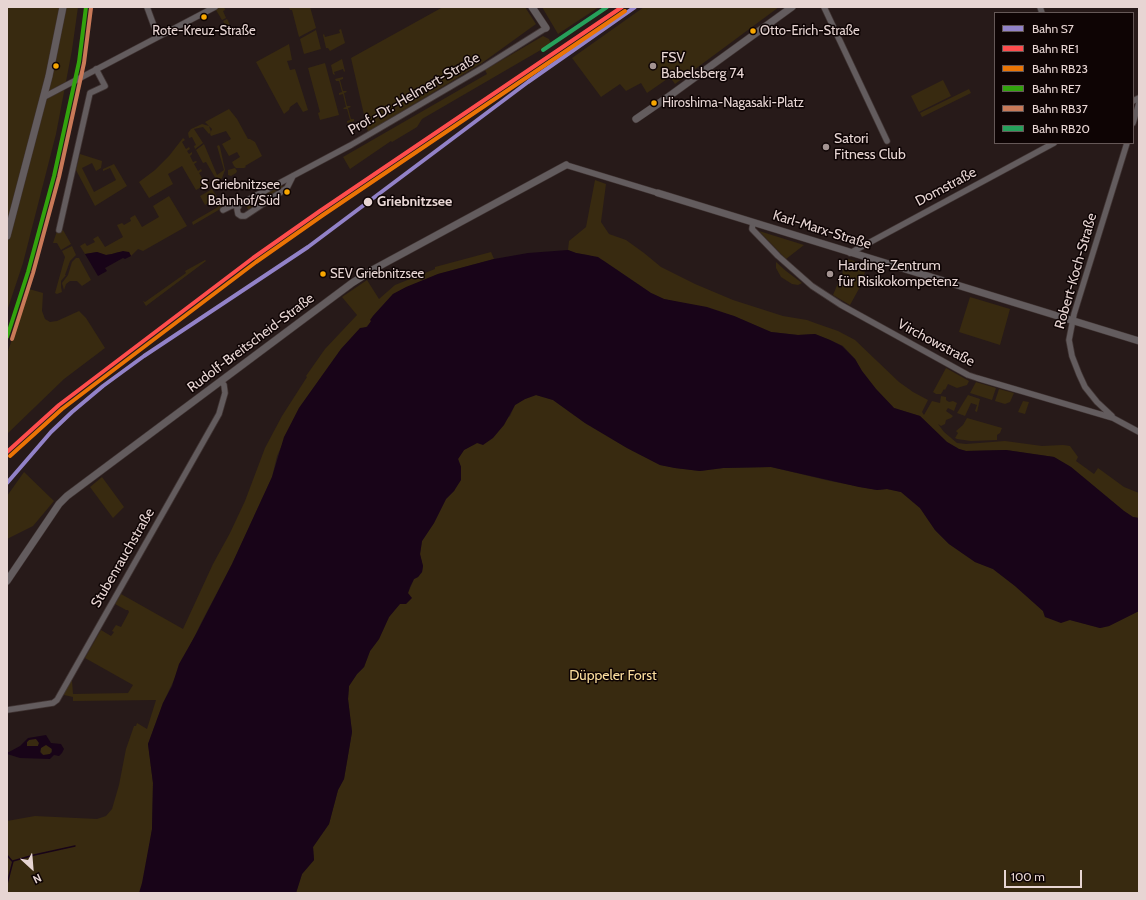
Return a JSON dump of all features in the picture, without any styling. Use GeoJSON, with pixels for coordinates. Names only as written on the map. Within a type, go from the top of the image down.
{"type":"FeatureCollection","features":[{"type":"Feature","properties":{"kind":"street"},"geometry":{"type":"LineString","coordinates":[[7,236],[44,97],[63,7]]}},
{"type":"Feature","properties":{"kind":"street"},"geometry":{"type":"LineString","coordinates":[[147,7],[158,37]]}},
{"type":"Feature","properties":{"kind":"street"},"geometry":{"type":"LineString","coordinates":[[44,97],[215,7]]}},
{"type":"Feature","properties":{"kind":"street"},"geometry":{"type":"LineString","coordinates":[[532,7],[546,28]]}},
{"type":"Feature","properties":{"kind":"street"},"geometry":{"type":"LineString","coordinates":[[636,119],[792,7]]}},
{"type":"Feature","properties":{"kind":"street"},"geometry":{"type":"LineString","coordinates":[[824,7],[888,141]]}},
{"type":"Feature","properties":{"kind":"street","name":"Prof.-Dr.-Helmert-Straße"},"geometry":{"type":"LineString","coordinates":[[224,210],[231,206],[240,204],[357,141],[484,67],[546,28]]}},
{"type":"Feature","properties":{"kind":"street"},"geometry":{"type":"LineString","coordinates":[[59,230],[90,93],[105,86],[96,69]]}},
{"type":"Feature","properties":{"kind":"street"},"geometry":{"type":"LineString","coordinates":[[1134,120],[1139,103]]}},
{"type":"Feature","properties":{"kind":"street","name":"Domstraße"},"geometry":{"type":"LineString","coordinates":[[850,252],[1052,144]]}},
{"type":"Feature","properties":{"kind":"street","name":"Robert-Koch-Straße"},"geometry":{"type":"LineString","coordinates":[[1113,418],[1085,387],[1078,374],[1069,340],[1072,321],[1127,144]]}},
{"type":"Feature","properties":{"kind":"street","name":"Karl-Marx-Straße"},"geometry":{"type":"LineString","coordinates":[[566,165],[1139,341]]}},
{"type":"Feature","properties":{"kind":"street","name":"Rudolf-Breitscheid-Straße"},"geometry":{"type":"LineString","coordinates":[[7,581],[37,536],[67,496],[221,381],[365,274],[566,165]]}},
{"type":"Feature","properties":{"kind":"street","name":"Prof.-Dr.-Helmert-Straße"},"geometry":{"type":"LineString","coordinates":[[240,204],[237,209],[238,214],[241,216],[246,215],[287,188],[292,176]]}},
{"type":"Feature","properties":{"kind":"street","name":"Virchowstraße"},"geometry":{"type":"LineString","coordinates":[[754,223],[752,229],[778,256],[812,286],[841,305],[968,375],[1113,418],[1139,432]]}},
{"type":"Feature","properties":{"kind":"street","name":"Stubenrauchstraße"},"geometry":{"type":"LineString","coordinates":[[7,710],[53,703],[57,700],[219,414],[225,393],[224,385],[221,381]]}},
{"type":"Feature","properties":{"kind":"green space"},"geometry":{"type":"Polygon","coordinates":[[[7,7],[78,7],[72,50],[56,134],[23,263],[7,311],[7,7]]]}},
{"type":"Feature","properties":{"kind":"green space"},"geometry":{"type":"Polygon","coordinates":[[[220,7],[224,7],[225,10],[223,11],[226,18],[222,20],[216,10],[220,7]]]}},
{"type":"Feature","properties":{"kind":"green space"},"geometry":{"type":"Polygon","coordinates":[[[289,7],[310,7],[316,28],[299,37],[292,10],[290,10],[289,7]]]}},
{"type":"Feature","properties":{"kind":"green space"},"geometry":{"type":"Polygon","coordinates":[[[443,7],[525,7],[536,24],[482,63],[368,132],[351,58],[443,7]]]}},
{"type":"Feature","properties":{"kind":"green space"},"geometry":{"type":"Polygon","coordinates":[[[542,7],[599,7],[558,34],[542,7]]]}},
{"type":"Feature","properties":{"kind":"green space","name":"FSV Babelsberg 74"},"geometry":{"type":"Polygon","coordinates":[[[644,7],[779,7],[675,84],[670,77],[647,93],[641,83],[626,91],[620,84],[601,97],[572,58],[644,7]]]}},
{"type":"Feature","properties":{"kind":"green space"},"geometry":{"type":"Polygon","coordinates":[[[227,19],[235,35],[232,37],[223,21],[227,19]]]}},
{"type":"Feature","properties":{"kind":"green space"},"geometry":{"type":"Polygon","coordinates":[[[341,29],[345,43],[330,51],[326,48],[323,35],[324,34],[325,37],[340,33],[339,30],[341,29]]]}},
{"type":"Feature","properties":{"kind":"green space"},"geometry":{"type":"Polygon","coordinates":[[[316,30],[321,49],[304,54],[300,39],[316,30]]]}},
{"type":"Feature","properties":{"kind":"green space"},"geometry":{"type":"Polygon","coordinates":[[[543,36],[549,39],[551,44],[422,119],[417,127],[392,142],[391,141],[350,169],[343,157],[487,74],[485,70],[543,36]]]}},
{"type":"Feature","properties":{"kind":"green space"},"geometry":{"type":"Polygon","coordinates":[[[289,44],[292,60],[287,61],[290,70],[295,69],[308,110],[303,112],[297,102],[284,114],[256,62],[289,44]]]}},
{"type":"Feature","properties":{"kind":"green space"},"geometry":{"type":"Polygon","coordinates":[[[342,59],[345,71],[344,72],[343,69],[334,72],[335,75],[333,74],[331,65],[342,59]]]}},
{"type":"Feature","properties":{"kind":"green space"},"geometry":{"type":"Polygon","coordinates":[[[325,63],[339,115],[320,120],[318,113],[320,112],[308,68],[325,63]]]}},
{"type":"Feature","properties":{"kind":"green space"},"geometry":{"type":"Polygon","coordinates":[[[343,77],[343,79],[340,80],[343,91],[347,92],[344,93],[347,106],[351,107],[348,108],[351,119],[354,119],[354,121],[347,123],[347,121],[350,120],[347,109],[343,108],[346,107],[343,94],[339,95],[339,93],[342,92],[339,81],[336,81],[335,79],[343,77]]]}},
{"type":"Feature","properties":{"kind":"green space"},"geometry":{"type":"Polygon","coordinates":[[[943,80],[951,96],[919,112],[911,96],[943,80]]]}},
{"type":"Feature","properties":{"kind":"green space"},"geometry":{"type":"Polygon","coordinates":[[[969,89],[971,93],[922,117],[920,113],[969,89]]]}},
{"type":"Feature","properties":{"kind":"green space"},"geometry":{"type":"Polygon","coordinates":[[[229,109],[237,119],[248,139],[255,142],[262,156],[244,168],[236,168],[234,166],[232,162],[240,157],[237,152],[229,156],[222,144],[231,139],[226,131],[211,136],[210,134],[212,129],[205,122],[229,109]]]}},
{"type":"Feature","properties":{"kind":"green space"},"geometry":{"type":"Polygon","coordinates":[[[202,124],[209,126],[211,132],[209,134],[203,127],[194,129],[203,143],[195,149],[194,146],[196,145],[192,137],[189,138],[188,133],[191,129],[202,124]]]}},
{"type":"Feature","properties":{"kind":"green space"},"geometry":{"type":"Polygon","coordinates":[[[183,138],[185,140],[182,142],[186,149],[189,147],[190,149],[187,151],[189,154],[192,152],[190,156],[193,162],[197,162],[194,164],[198,171],[201,169],[202,171],[199,173],[205,183],[208,181],[209,183],[196,190],[182,166],[168,174],[173,184],[149,198],[139,182],[155,170],[169,156],[183,138]]]}},
{"type":"Feature","properties":{"kind":"green space"},"geometry":{"type":"Polygon","coordinates":[[[204,144],[217,175],[224,170],[217,146],[219,145],[220,147],[225,170],[222,178],[217,183],[214,183],[213,181],[216,179],[206,162],[203,163],[196,150],[204,144]]]}},
{"type":"Feature","properties":{"kind":"green space"},"geometry":{"type":"Polygon","coordinates":[[[80,154],[102,161],[101,168],[96,171],[92,163],[82,168],[94,192],[116,180],[110,168],[103,171],[103,169],[114,164],[127,186],[95,206],[76,170],[80,154]]]}},
{"type":"Feature","properties":{"kind":"green space"},"geometry":{"type":"Polygon","coordinates":[[[235,168],[237,171],[236,173],[231,176],[228,175],[228,170],[235,168]]]}},
{"type":"Feature","properties":{"kind":"green space"},"geometry":{"type":"Polygon","coordinates":[[[595,180],[606,184],[601,222],[609,234],[626,240],[661,267],[695,284],[733,300],[783,316],[807,320],[838,331],[855,340],[899,382],[928,400],[922,412],[924,415],[932,401],[940,403],[941,396],[946,397],[946,400],[949,402],[953,401],[957,403],[954,411],[948,408],[946,411],[953,416],[946,420],[945,424],[941,426],[938,424],[944,432],[957,443],[966,444],[1005,441],[1042,446],[1070,446],[1078,457],[1076,461],[1094,474],[1098,468],[1124,487],[1139,493],[1139,518],[1133,517],[1124,511],[1071,467],[1054,457],[1006,450],[966,451],[959,449],[947,442],[920,416],[894,408],[876,389],[855,359],[843,346],[815,334],[798,335],[771,332],[734,316],[664,299],[651,293],[604,261],[568,250],[569,241],[586,227],[595,180]]]}},
{"type":"Feature","properties":{"kind":"green space"},"geometry":{"type":"Polygon","coordinates":[[[281,185],[283,187],[249,211],[245,204],[281,185]]]}},
{"type":"Feature","properties":{"kind":"green space"},"geometry":{"type":"Polygon","coordinates":[[[212,189],[219,200],[215,203],[214,200],[205,205],[200,196],[212,189]]]}},
{"type":"Feature","properties":{"kind":"green space"},"geometry":{"type":"Polygon","coordinates":[[[169,196],[187,226],[143,251],[138,249],[131,256],[129,252],[118,252],[106,255],[97,252],[85,254],[80,246],[85,243],[87,246],[95,242],[93,239],[98,236],[105,247],[123,237],[117,225],[122,223],[124,225],[131,221],[130,218],[135,215],[142,227],[159,217],[153,206],[169,196]]]}},
{"type":"Feature","properties":{"kind":"green space"},"geometry":{"type":"Polygon","coordinates":[[[219,202],[222,208],[193,225],[192,222],[218,207],[216,204],[219,202]]]}},
{"type":"Feature","properties":{"kind":"green space"},"geometry":{"type":"Polygon","coordinates":[[[63,230],[71,244],[61,250],[57,243],[53,243],[57,231],[59,232],[63,230]]]}},
{"type":"Feature","properties":{"kind":"green space"},"geometry":{"type":"Polygon","coordinates":[[[759,231],[804,245],[786,259],[759,231]]]}},
{"type":"Feature","properties":{"kind":"green space"},"geometry":{"type":"Polygon","coordinates":[[[72,246],[76,255],[70,261],[66,275],[61,281],[62,292],[57,294],[55,293],[65,257],[62,251],[72,246]]]}},
{"type":"Feature","properties":{"kind":"green space"},"geometry":{"type":"Polygon","coordinates":[[[491,252],[494,259],[438,274],[393,294],[373,316],[372,321],[366,327],[360,329],[341,349],[299,408],[277,456],[272,477],[232,564],[201,623],[163,703],[148,744],[153,783],[148,893],[7,893],[7,821],[35,816],[97,819],[106,816],[112,809],[119,785],[126,749],[134,726],[136,726],[137,723],[147,729],[156,700],[73,701],[73,697],[64,695],[63,693],[71,680],[73,694],[128,693],[133,685],[85,658],[101,630],[111,636],[116,625],[121,627],[129,612],[128,610],[115,604],[121,594],[183,629],[213,564],[245,501],[265,448],[282,416],[307,377],[306,376],[325,349],[357,315],[342,297],[367,280],[379,299],[395,285],[435,269],[435,267],[491,252]]]}},
{"type":"Feature","properties":{"kind":"green space"},"geometry":{"type":"Polygon","coordinates":[[[76,258],[79,258],[91,280],[82,286],[77,281],[70,281],[66,284],[64,290],[62,283],[68,275],[72,262],[76,258]]]}},
{"type":"Feature","properties":{"kind":"green space"},"geometry":{"type":"Polygon","coordinates":[[[848,259],[867,265],[861,285],[850,305],[833,295],[848,259]]]}},
{"type":"Feature","properties":{"kind":"green space"},"geometry":{"type":"Polygon","coordinates":[[[205,260],[206,261],[146,306],[143,301],[145,302],[186,273],[185,271],[205,260]]]}},
{"type":"Feature","properties":{"kind":"green space"},"geometry":{"type":"Polygon","coordinates":[[[776,262],[802,283],[798,285],[792,284],[781,277],[776,268],[776,262]]]}},
{"type":"Feature","properties":{"kind":"green space"},"geometry":{"type":"Polygon","coordinates":[[[29,289],[43,293],[42,311],[45,319],[50,322],[57,321],[79,311],[86,318],[105,348],[64,379],[7,434],[7,354],[29,289]]]}},
{"type":"Feature","properties":{"kind":"green space"},"geometry":{"type":"Polygon","coordinates":[[[970,297],[1010,309],[1000,345],[959,332],[970,297]]]}},
{"type":"Feature","properties":{"kind":"green space"},"geometry":{"type":"Polygon","coordinates":[[[946,368],[969,381],[967,385],[957,388],[948,384],[941,394],[936,394],[933,392],[946,368]]]}},
{"type":"Feature","properties":{"kind":"green space"},"geometry":{"type":"Polygon","coordinates":[[[976,382],[996,388],[992,400],[970,393],[976,382]]]}},
{"type":"Feature","properties":{"kind":"green space"},"geometry":{"type":"Polygon","coordinates":[[[999,389],[1014,393],[1010,402],[1005,404],[995,401],[999,389]]]}},
{"type":"Feature","properties":{"kind":"green space","name":"Düppeler Forst"},"geometry":{"type":"Polygon","coordinates":[[[536,395],[553,400],[585,423],[627,448],[660,465],[700,471],[723,468],[771,467],[830,481],[877,490],[887,489],[901,492],[920,508],[935,530],[949,544],[975,562],[993,569],[1043,611],[1045,617],[1070,620],[1100,628],[1109,626],[1139,611],[1139,893],[296,893],[302,874],[314,860],[313,847],[329,824],[338,790],[344,779],[352,732],[348,699],[349,686],[364,667],[370,651],[379,639],[389,617],[408,593],[414,579],[422,572],[423,566],[420,554],[422,541],[434,523],[446,499],[454,491],[461,467],[458,459],[464,450],[477,443],[510,416],[515,405],[536,395]]]}},
{"type":"Feature","properties":{"kind":"green space"},"geometry":{"type":"Polygon","coordinates":[[[968,395],[980,399],[977,412],[975,411],[977,405],[971,403],[965,416],[957,413],[968,395]]]}},
{"type":"Feature","properties":{"kind":"green space"},"geometry":{"type":"Polygon","coordinates":[[[1023,401],[1029,402],[1025,414],[1018,412],[1023,401]]]}},
{"type":"Feature","properties":{"kind":"green space"},"geometry":{"type":"Polygon","coordinates":[[[967,418],[1002,428],[1000,433],[997,435],[997,440],[971,441],[955,438],[958,433],[956,431],[963,425],[967,418]]]}},
{"type":"Feature","properties":{"kind":"green space"},"geometry":{"type":"Polygon","coordinates":[[[24,472],[54,501],[33,526],[7,539],[7,496],[24,472]]]}},
{"type":"Feature","properties":{"kind":"green space"},"geometry":{"type":"Polygon","coordinates":[[[102,477],[124,507],[113,518],[90,487],[102,477]]]}},
{"type":"Feature","properties":{"kind":"green space"},"geometry":{"type":"Polygon","coordinates":[[[30,739],[38,740],[38,746],[27,746],[27,742],[30,739]]]}},
{"type":"Feature","properties":{"kind":"green space"},"geometry":{"type":"Polygon","coordinates":[[[44,745],[48,745],[50,746],[50,754],[44,755],[41,752],[41,748],[44,745]]]}},
{"type":"Feature","properties":{"kind":"shaded area"},"geometry":{"type":"Polygon","coordinates":[[[568,250],[598,257],[651,293],[664,299],[707,307],[734,316],[771,332],[798,335],[815,334],[842,346],[855,359],[876,389],[894,408],[920,416],[947,442],[959,449],[966,451],[1006,450],[1054,457],[1071,467],[1124,511],[1133,517],[1139,518],[1139,611],[1109,626],[1100,628],[1070,620],[1061,623],[1045,617],[1043,611],[993,569],[975,562],[949,544],[935,530],[920,508],[901,492],[887,489],[877,490],[859,487],[771,467],[723,468],[700,471],[660,465],[627,448],[585,423],[553,400],[536,395],[515,405],[504,425],[493,438],[483,445],[477,443],[464,450],[458,459],[461,467],[461,480],[454,491],[446,499],[434,523],[422,541],[420,554],[423,566],[422,572],[414,579],[410,587],[408,593],[412,598],[406,604],[400,604],[389,617],[379,639],[370,651],[364,667],[349,686],[348,699],[352,732],[344,779],[338,790],[329,824],[313,847],[314,860],[302,874],[296,893],[139,893],[152,829],[153,783],[148,744],[163,703],[172,686],[179,664],[232,564],[272,477],[284,437],[299,408],[341,349],[360,328],[367,327],[373,316],[393,294],[438,274],[494,259],[528,253],[568,250]]]}},
{"type":"Feature","properties":{"kind":"shaded area"},"geometry":{"type":"Polygon","coordinates":[[[123,251],[129,252],[131,256],[125,259],[123,258],[105,268],[107,271],[98,276],[85,254],[97,252],[106,255],[123,251]]]}},
{"type":"Feature","properties":{"kind":"shaded area"},"geometry":{"type":"Polygon","coordinates":[[[46,735],[51,743],[61,744],[64,749],[59,756],[54,755],[50,759],[20,758],[7,754],[7,752],[20,746],[28,738],[46,735]],[[36,739],[29,740],[27,742],[27,746],[38,746],[39,743],[36,739]],[[46,745],[41,748],[40,752],[43,755],[50,754],[52,752],[52,749],[46,745]]]}},
{"type":"Feature","properties":{"kind":"waterway"},"geometry":{"type":"LineString","coordinates":[[7,884],[13,861],[75,846]]}},
{"type":"Feature","properties":{"kind":"waterway"},"geometry":{"type":"LineString","coordinates":[[7,855],[12,861]]}},
{"type":"Feature","properties":{"kind":"rail line","name":"RE7"},"geometry":{"type":"LineString","coordinates":[[7,337],[28,272],[54,176],[79,62],[86,7]]}},
{"type":"Feature","properties":{"kind":"rail line","name":"RB20"},"geometry":{"type":"LineString","coordinates":[[543,50],[607,7]]}},
{"type":"Feature","properties":{"kind":"rail line","name":"RE1"},"geometry":{"type":"LineString","coordinates":[[7,452],[59,405],[253,258],[622,7]]}},
{"type":"Feature","properties":{"kind":"rail line","name":"S7"},"geometry":{"type":"LineString","coordinates":[[7,483],[51,432],[103,386],[144,356],[308,247],[528,82],[635,7]]}},
{"type":"Feature","properties":{"kind":"rail line","name":"RB37"},"geometry":{"type":"LineString","coordinates":[[12,339],[33,273],[59,177],[84,63],[91,8]]}},
{"type":"Feature","properties":{"kind":"rail line","name":"RB23"},"geometry":{"type":"LineString","coordinates":[[10,456],[62,409],[256,262],[625,11]]}},
{"type":"Feature","properties":{"kind":"place","name":"Rote-Kreuz-Straße"},"geometry":{"type":"Point","coordinates":[204,17]}},
{"type":"Feature","properties":{"kind":"place","name":"Otto-Erich-Straße"},"geometry":{"type":"Point","coordinates":[753,31]}},
{"type":"Feature","properties":{"kind":"place","name":"FSV Babelsberg 74"},"geometry":{"type":"Point","coordinates":[653,66]}},
{"type":"Feature","properties":{"kind":"place","name":"Hiroshima-Nagasaki-Platz"},"geometry":{"type":"Point","coordinates":[654,103]}},
{"type":"Feature","properties":{"kind":"place","name":"Satori Fitness Club"},"geometry":{"type":"Point","coordinates":[826,147]}},
{"type":"Feature","properties":{"kind":"place","name":"S Griebnitzsee Bahnhof/Süd"},"geometry":{"type":"Point","coordinates":[287,192]}},
{"type":"Feature","properties":{"kind":"place","name":"Griebnitzsee"},"geometry":{"type":"Point","coordinates":[368,202]}},
{"type":"Feature","properties":{"kind":"place","name":"SEV Griebnitzsee"},"geometry":{"type":"Point","coordinates":[323,274]}},
{"type":"Feature","properties":{"kind":"place","name":"Harding-Zentrum für Risikokompetenz"},"geometry":{"type":"Point","coordinates":[830,274]}}]}
